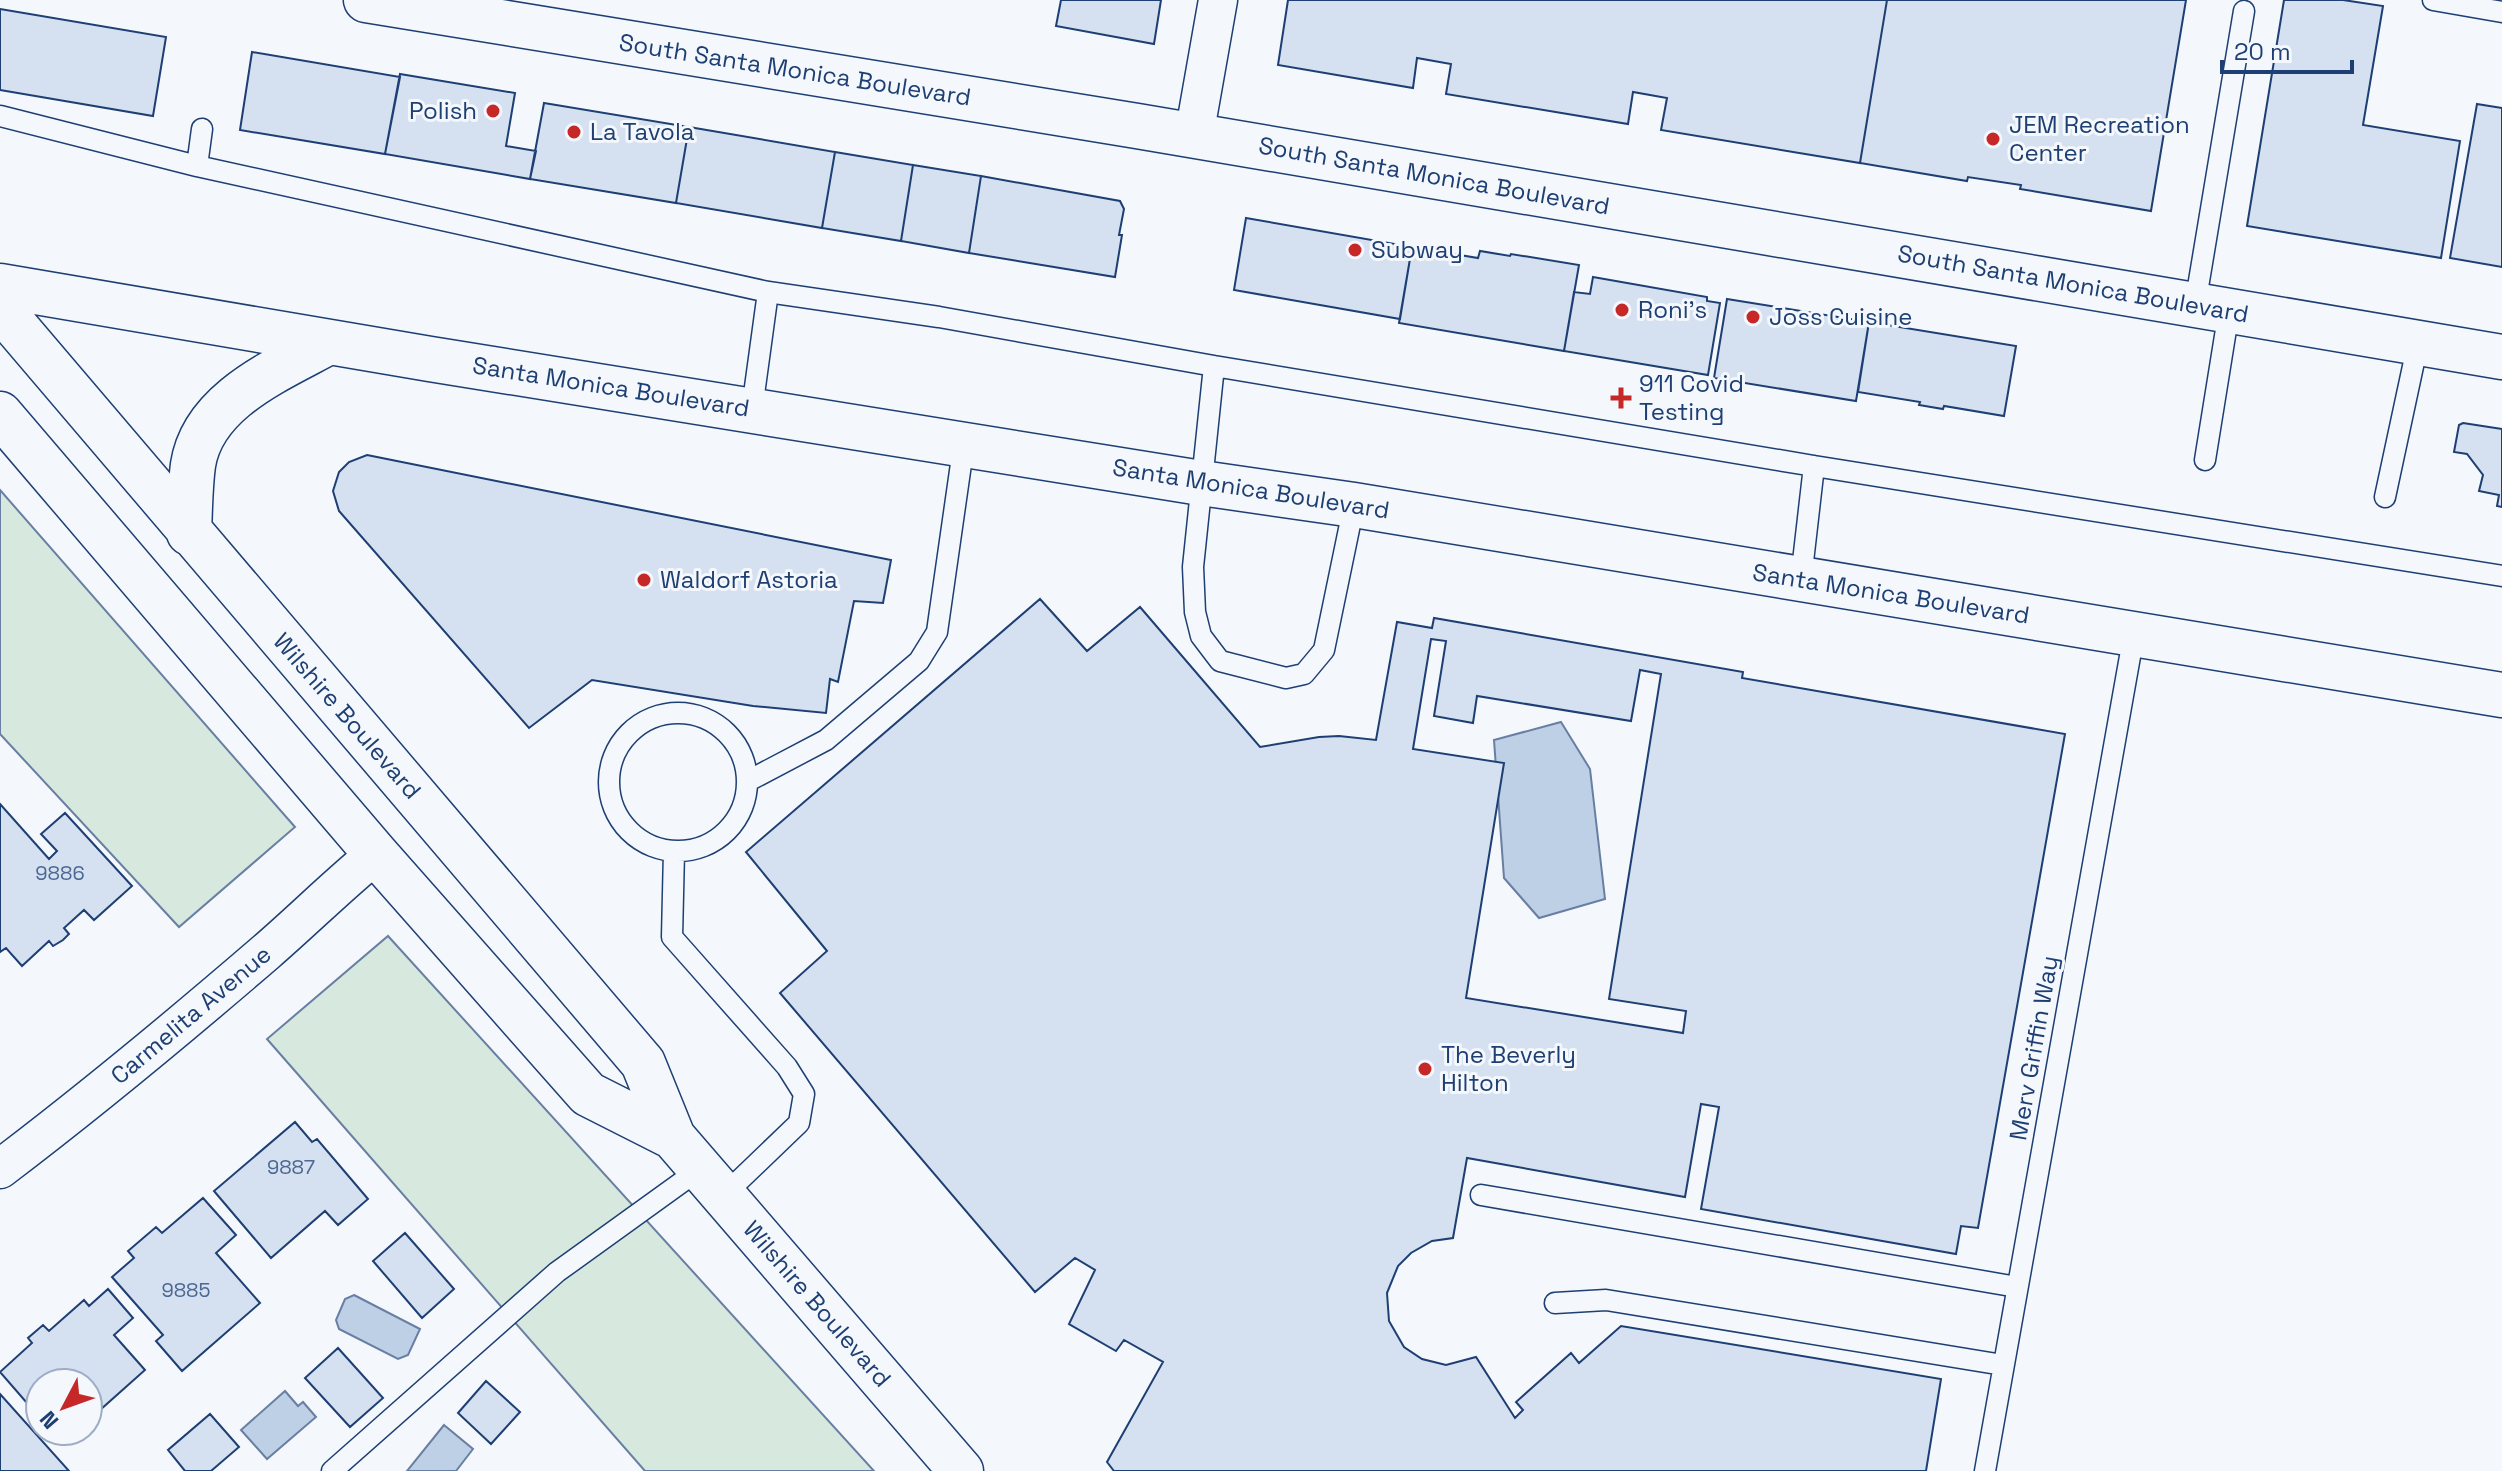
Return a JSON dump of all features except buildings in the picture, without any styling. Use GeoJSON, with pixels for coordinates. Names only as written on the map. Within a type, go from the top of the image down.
{"type":"FeatureCollection","features":[{"type":"Feature","properties":{"kind":"main road","name":"South Santa Monica Boulevard"},"geometry":{"type":"LineString","coordinates":[[366,0],[2502,357]]}},
{"type":"Feature","properties":{"kind":"main road","name":"Santa Monica Boulevard"},"geometry":{"type":"LineString","coordinates":[[0,286],[2502,695]]}},
{"type":"Feature","properties":{"kind":"main road","name":"Wilshire Boulevard"},"geometry":{"type":"LineString","coordinates":[[0,308],[643,1063],[699,1167],[961,1471]]}},
{"type":"Feature","properties":{"kind":"main road"},"geometry":{"type":"LineString","coordinates":[[189,533],[193,463],[208,423],[265,377],[329,342]]}},
{"type":"Feature","properties":{"kind":"main road","name":"Wilshire Boulevard"},"geometry":{"type":"LineString","coordinates":[[0,414],[376,854],[588,1094],[699,1167]]}},
{"type":"Feature","properties":{"kind":"street"},"geometry":{"type":"LineString","coordinates":[[1194,136],[1218,0]]}},
{"type":"Feature","properties":{"kind":"street","name":"Carmelita Avenue"},"geometry":{"type":"LineString","coordinates":[[0,1169],[85,1104],[268,950],[376,854]]}},
{"type":"Feature","properties":{"kind":"lane"},"geometry":{"type":"LineString","coordinates":[[2433,0],[2502,12]]}},
{"type":"Feature","properties":{"kind":"lane"},"geometry":{"type":"LineString","coordinates":[[2205,460],[2212,308],[2244,11]]}},
{"type":"Feature","properties":{"kind":"lane"},"geometry":{"type":"LineString","coordinates":[[0,116],[197,166],[768,292],[939,317],[1814,466],[2502,576]]}},
{"type":"Feature","properties":{"kind":"lane"},"geometry":{"type":"LineString","coordinates":[[197,166],[202,129]]}},
{"type":"Feature","properties":{"kind":"lane"},"geometry":{"type":"LineString","coordinates":[[752,409],[768,292]]}},
{"type":"Feature","properties":{"kind":"lane"},"geometry":{"type":"LineString","coordinates":[[2385,497],[2418,343]]}},
{"type":"Feature","properties":{"kind":"lane"},"geometry":{"type":"LineString","coordinates":[[1214,366],[1193,567],[1195,612],[1201,636],[1220,661],[1286,678],[1304,674],[1324,650],[1354,505]]}},
{"type":"Feature","properties":{"kind":"lane"},"geometry":{"type":"LineString","coordinates":[[748,781],[826,740],[919,661],[937,632],[964,443]]}},
{"type":"Feature","properties":{"kind":"lane"},"geometry":{"type":"LineString","coordinates":[[1801,579],[1814,466]]}},
{"type":"Feature","properties":{"kind":"lane","name":"Merv Griffin Way"},"geometry":{"type":"LineString","coordinates":[[1985,1471],[2134,634]]}},
{"type":"Feature","properties":{"kind":"lane"},"geometry":{"type":"LineString","coordinates":[[671,713],[694,715],[715,723],[732,739],[744,759],[748,781],[744,804],[734,824],[717,840],[697,849],[674,851],[651,846],[632,834],[618,817],[610,795],[610,772],[616,750],[630,732],[649,719],[671,713]]}},
{"type":"Feature","properties":{"kind":"lane"},"geometry":{"type":"LineString","coordinates":[[332,1471],[557,1272],[699,1167],[799,1123],[804,1094],[787,1067],[672,937],[674,851]]}},
{"type":"Feature","properties":{"kind":"lane"},"geometry":{"type":"LineString","coordinates":[[1481,1195],[2017,1287]]}},
{"type":"Feature","properties":{"kind":"lane"},"geometry":{"type":"LineString","coordinates":[[1555,1303],[1606,1300],[2003,1365]]}},
{"type":"Feature","properties":{"kind":"shaded area"},"geometry":{"type":"Polygon","coordinates":[[[0,490],[295,827],[179,927],[0,734],[0,490]]]}},
{"type":"Feature","properties":{"kind":"shaded area"},"geometry":{"type":"Polygon","coordinates":[[[388,936],[874,1471],[645,1471],[267,1039],[388,936]]]}},
{"type":"Feature","properties":{"kind":"water"},"geometry":{"type":"Polygon","coordinates":[[[1561,722],[1590,769],[1605,899],[1539,918],[1504,878],[1494,740],[1561,722]]]}},
{"type":"Feature","properties":{"kind":"water"},"geometry":{"type":"Polygon","coordinates":[[[354,1295],[420,1329],[408,1355],[398,1359],[339,1329],[336,1320],[345,1299],[354,1295]]]}},
{"type":"Feature","properties":{"kind":"water"},"geometry":{"type":"Polygon","coordinates":[[[285,1391],[298,1406],[303,1402],[316,1417],[267,1459],[241,1430],[285,1391]]]}},
{"type":"Feature","properties":{"kind":"water"},"geometry":{"type":"Polygon","coordinates":[[[444,1425],[473,1449],[456,1471],[407,1471],[444,1425]]]}},
{"type":"Feature","properties":{"kind":"place","name":"Polish"},"geometry":{"type":"Point","coordinates":[493,111]}},
{"type":"Feature","properties":{"kind":"place","name":"La Tavola"},"geometry":{"type":"Point","coordinates":[574,132]}},
{"type":"Feature","properties":{"kind":"place","name":"JEM Recreation Center"},"geometry":{"type":"Point","coordinates":[1993,139]}},
{"type":"Feature","properties":{"kind":"place","name":"Subway"},"geometry":{"type":"Point","coordinates":[1355,250]}},
{"type":"Feature","properties":{"kind":"place","name":"Roni's"},"geometry":{"type":"Point","coordinates":[1622,310]}},
{"type":"Feature","properties":{"kind":"place","name":"Joss Cuisine"},"geometry":{"type":"Point","coordinates":[1753,317]}},
{"type":"Feature","properties":{"kind":"place","name":"911 Covid Testing"},"geometry":{"type":"Point","coordinates":[1621,398]}},
{"type":"Feature","properties":{"kind":"place","name":"Waldorf Astoria"},"geometry":{"type":"Point","coordinates":[644,580]}},
{"type":"Feature","properties":{"kind":"place","name":"The Beverly Hilton"},"geometry":{"type":"Point","coordinates":[1425,1069]}}]}
